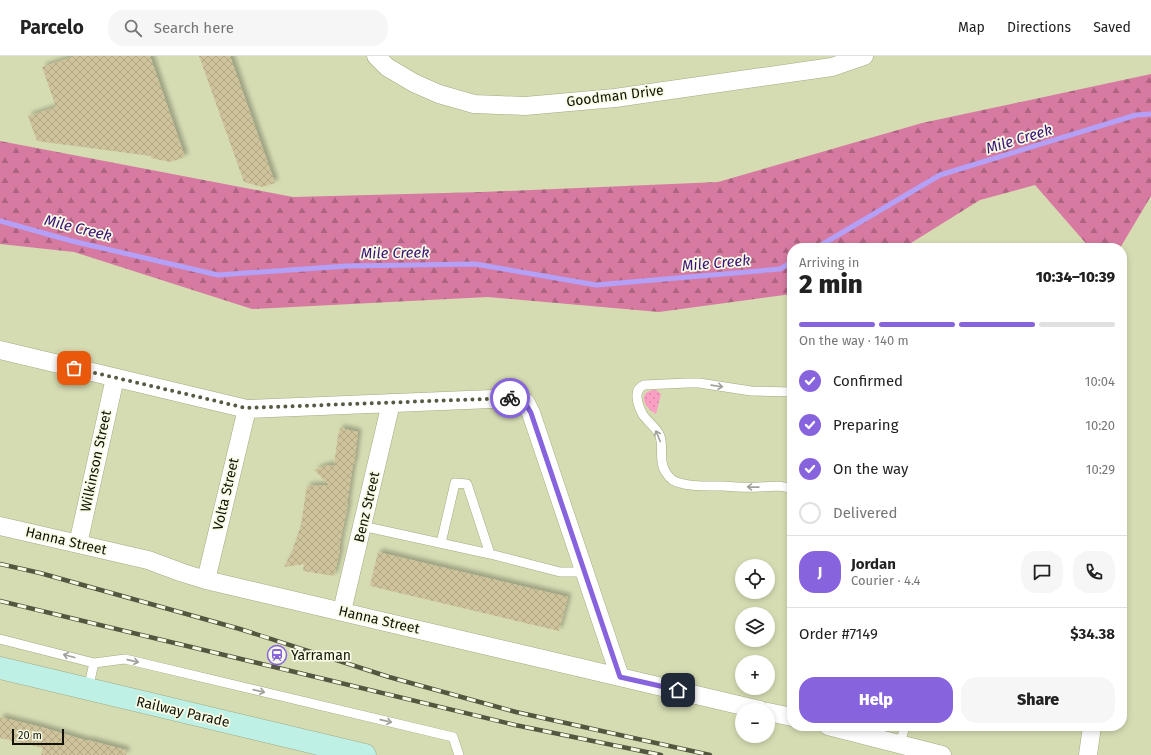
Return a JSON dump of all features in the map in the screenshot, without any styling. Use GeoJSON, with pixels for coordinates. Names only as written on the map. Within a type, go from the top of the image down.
{"type":"FeatureCollection","features":[{"type":"Feature","properties":{"kind":"main road","name":"Railway Parade"},"geometry":{"type":"LineString","coordinates":[[0,668],[365,755]]}},
{"type":"Feature","properties":{"kind":"street","name":"Goodman Drive"},"geometry":{"type":"LineString","coordinates":[[376,56],[387,67],[439,94],[474,104],[525,106],[615,98],[832,67],[864,56]]}},
{"type":"Feature","properties":{"kind":"street"},"geometry":{"type":"LineString","coordinates":[[0,350],[246,408],[518,398],[526,403],[531,413],[620,677]]}},
{"type":"Feature","properties":{"kind":"street","name":"Wilkinson Street"},"geometry":{"type":"LineString","coordinates":[[78,544],[115,378]]}},
{"type":"Feature","properties":{"kind":"street","name":"Benz Street"},"geometry":{"type":"LineString","coordinates":[[342,611],[391,403]]}},
{"type":"Feature","properties":{"kind":"street","name":"Volta Street"},"geometry":{"type":"LineString","coordinates":[[206,580],[246,408]]}},
{"type":"Feature","properties":{"kind":"street","name":"Hanna Street"},"geometry":{"type":"LineString","coordinates":[[0,526],[148,560],[206,580],[735,704]]}},
{"type":"Feature","properties":{"kind":"street"},"geometry":{"type":"LineString","coordinates":[[775,714],[787,717]]}},
{"type":"Feature","properties":{"kind":"street"},"geometry":{"type":"LineString","coordinates":[[848,731],[942,755]]}},
{"type":"Feature","properties":{"kind":"street"},"geometry":{"type":"LineString","coordinates":[[1088,755],[1091,731]]}},
{"type":"Feature","properties":{"kind":"lane"},"geometry":{"type":"LineString","coordinates":[[787,392],[751,390],[700,383],[687,383],[644,385],[638,389],[637,394],[642,412],[660,437],[664,471],[674,481],[701,486],[760,487],[775,485],[787,487]]}},
{"type":"Feature","properties":{"kind":"lane"},"geometry":{"type":"LineString","coordinates":[[441,543],[455,483],[467,484],[490,554]]}},
{"type":"Feature","properties":{"kind":"lane"},"geometry":{"type":"LineString","coordinates":[[362,526],[490,554],[560,572],[584,572]]}},
{"type":"Feature","properties":{"kind":"lane"},"geometry":{"type":"LineString","coordinates":[[0,639],[94,663],[125,659],[454,737],[459,755]]}},
{"type":"Feature","properties":{"kind":"lane"},"geometry":{"type":"LineString","coordinates":[[88,689],[94,663]]}},
{"type":"Feature","properties":{"kind":"lane"},"geometry":{"type":"LineString","coordinates":[[900,744],[904,731]]}},
{"type":"Feature","properties":{"kind":"green space"},"geometry":{"type":"Polygon","coordinates":[[[1151,74],[1151,196],[1123,243],[1086,243],[1035,185],[980,200],[911,243],[787,243],[787,295],[659,312],[488,297],[252,309],[74,252],[0,244],[0,141],[293,197],[482,192],[718,182],[922,123],[1151,74]]]}},
{"type":"Feature","properties":{"kind":"shaded area"},"geometry":{"type":"Polygon","coordinates":[[[656,390],[661,394],[656,414],[645,404],[644,396],[650,391],[656,390]]]}},
{"type":"Feature","properties":{"kind":"building"},"geometry":{"type":"Polygon","coordinates":[[[75,56],[150,56],[185,157],[170,162],[151,158],[151,156],[37,141],[28,116],[56,107],[42,67],[75,56]]]}},
{"type":"Feature","properties":{"kind":"building"},"geometry":{"type":"Polygon","coordinates":[[[199,56],[230,56],[275,183],[262,187],[244,182],[199,56]]]}},
{"type":"Feature","properties":{"kind":"building"},"geometry":{"type":"Polygon","coordinates":[[[340,428],[358,432],[348,505],[334,576],[303,571],[304,564],[284,567],[292,552],[301,525],[307,486],[329,485],[314,470],[328,465],[334,466],[340,428]]]}},
{"type":"Feature","properties":{"kind":"building"},"geometry":{"type":"Polygon","coordinates":[[[378,552],[568,597],[559,631],[370,586],[378,552]]]}},
{"type":"Feature","properties":{"kind":"building"},"geometry":{"type":"Polygon","coordinates":[[[0,717],[126,750],[126,755],[41,755],[43,748],[0,738],[0,717]]]}},
{"type":"Feature","properties":{"kind":"waterway","name":"Mile Creek"},"geometry":{"type":"LineString","coordinates":[[824,243],[940,175],[1136,115],[1151,114]]}},
{"type":"Feature","properties":{"kind":"waterway","name":"Mile Creek"},"geometry":{"type":"LineString","coordinates":[[0,221],[72,241],[218,275],[347,266],[475,264],[596,285],[780,269],[787,265]]}},
{"type":"Feature","properties":{"kind":"railway"},"geometry":{"type":"LineString","coordinates":[[0,564],[40,573],[240,629],[389,677],[516,712],[710,755]]}},
{"type":"Feature","properties":{"kind":"railway"},"geometry":{"type":"LineString","coordinates":[[0,601],[515,725],[661,755]]}},
{"type":"Feature","properties":{"kind":"way so far"},"geometry":{"type":"LineString","coordinates":[[74,368],[246,408],[510,398]]}},
{"type":"Feature","properties":{"kind":"place","name":"Yarraman"},"geometry":{"type":"Point","coordinates":[277,655]}},
{"type":"Feature","properties":{"kind":"route"},"geometry":{"type":"LineString","coordinates":[[510,398],[518,398],[526,403],[531,413],[620,677],[678,690]]}}]}
